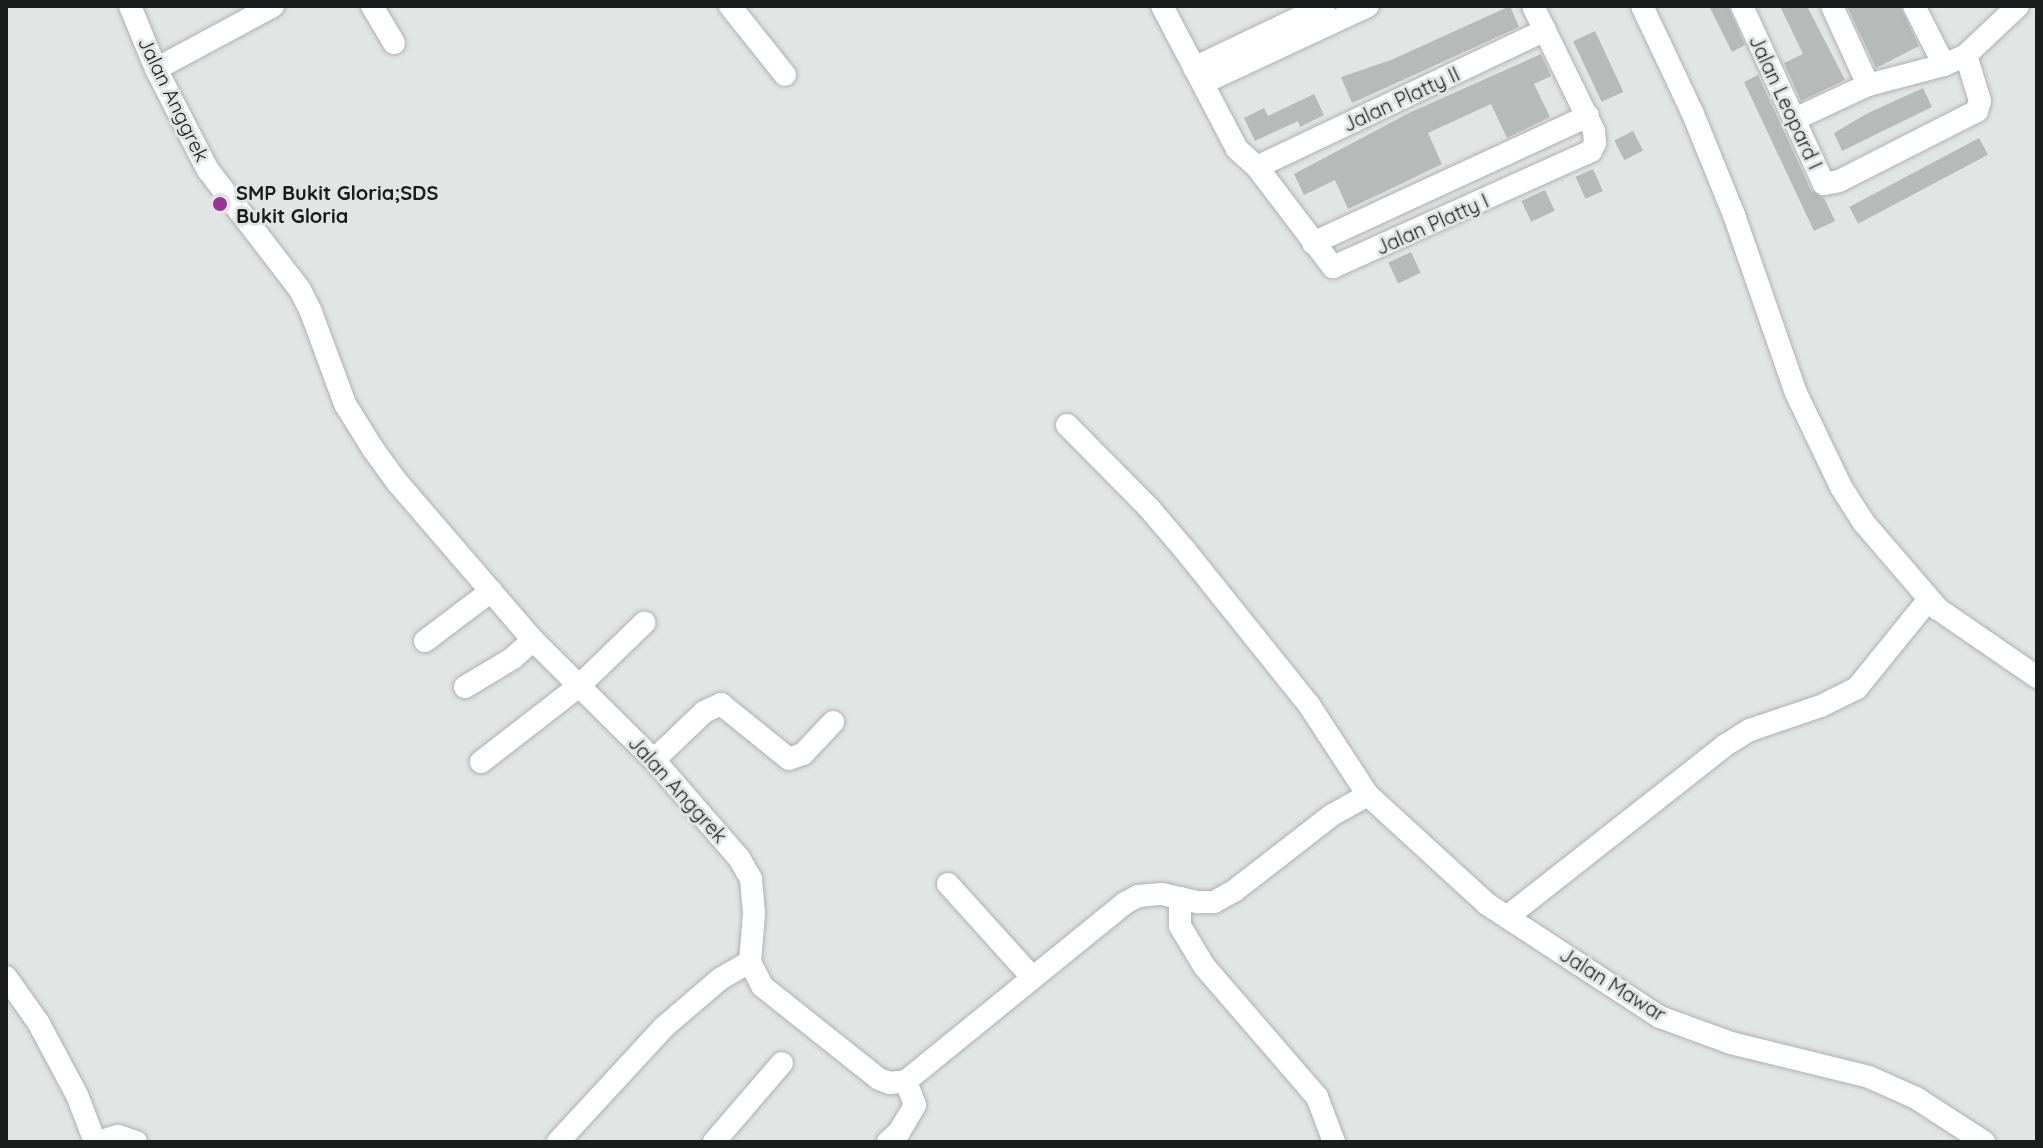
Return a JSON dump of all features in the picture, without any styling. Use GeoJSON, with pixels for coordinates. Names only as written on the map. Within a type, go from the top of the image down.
{"type":"FeatureCollection","features":[{"type":"Feature","properties":{"kind":"street","name":"Jalan Anggrek"},"geometry":{"type":"LineString","coordinates":[[130,6],[156,69],[208,170],[300,290],[345,404],[373,449],[533,640],[654,760],[719,831],[747,869],[751,879],[754,914],[750,962]]}},
{"type":"Feature","properties":{"kind":"street"},"geometry":{"type":"LineString","coordinates":[[156,69],[273,6]]}},
{"type":"Feature","properties":{"kind":"street"},"geometry":{"type":"LineString","coordinates":[[372,6],[394,43]]}},
{"type":"Feature","properties":{"kind":"street"},"geometry":{"type":"LineString","coordinates":[[730,6],[785,75]]}},
{"type":"Feature","properties":{"kind":"street","name":"Jalan Platty I"},"geometry":{"type":"LineString","coordinates":[[1162,6],[1237,149],[1257,167],[1333,267],[1582,157],[1595,143],[1588,116],[1533,6]]}},
{"type":"Feature","properties":{"kind":"street"},"geometry":{"type":"LineString","coordinates":[[1199,76],[1324,6]]}},
{"type":"Feature","properties":{"kind":"street"},"geometry":{"type":"LineString","coordinates":[[1199,76],[1368,6]]}},
{"type":"Feature","properties":{"kind":"street"},"geometry":{"type":"LineString","coordinates":[[1642,6],[1693,114],[1734,215],[1796,393],[1825,457],[1864,523],[1929,599],[2037,677]]}},
{"type":"Feature","properties":{"kind":"street","name":"Jalan Leopard I"},"geometry":{"type":"LineString","coordinates":[[1742,6],[1824,184],[1839,181],[1977,111],[1980,101],[1966,55]]}},
{"type":"Feature","properties":{"kind":"street"},"geometry":{"type":"LineString","coordinates":[[1832,6],[1868,85]]}},
{"type":"Feature","properties":{"kind":"street"},"geometry":{"type":"LineString","coordinates":[[1914,6],[1944,65]]}},
{"type":"Feature","properties":{"kind":"street"},"geometry":{"type":"LineString","coordinates":[[1795,119],[1868,85],[1944,65],[1966,55],[2005,11]]}},
{"type":"Feature","properties":{"kind":"street","name":"Jalan Platty II"},"geometry":{"type":"LineString","coordinates":[[1257,167],[1545,30]]}},
{"type":"Feature","properties":{"kind":"street"},"geometry":{"type":"LineString","coordinates":[[1313,243],[1588,116]]}},
{"type":"Feature","properties":{"kind":"street","name":"Jalan Mawar"},"geometry":{"type":"LineString","coordinates":[[1067,425],[1149,508],[1184,549],[1309,705],[1368,795],[1487,904],[1660,1017],[1731,1043],[1869,1077],[1916,1098],[1984,1142]]}},
{"type":"Feature","properties":{"kind":"street"},"geometry":{"type":"LineString","coordinates":[[425,641],[491,591]]}},
{"type":"Feature","properties":{"kind":"street"},"geometry":{"type":"LineString","coordinates":[[1507,917],[1724,746],[1750,730],[1821,706],[1857,688],[1929,599]]}},
{"type":"Feature","properties":{"kind":"street"},"geometry":{"type":"LineString","coordinates":[[481,762],[579,686],[644,623]]}},
{"type":"Feature","properties":{"kind":"street"},"geometry":{"type":"LineString","coordinates":[[465,687],[513,658],[533,640]]}},
{"type":"Feature","properties":{"kind":"street"},"geometry":{"type":"LineString","coordinates":[[654,760],[712,706],[721,704],[789,759],[803,754],[833,722]]}},
{"type":"Feature","properties":{"kind":"street"},"geometry":{"type":"LineString","coordinates":[[558,1142],[664,1027],[720,979],[750,962],[762,986],[798,1018],[879,1079],[890,1083],[906,1081],[1031,976],[1138,896],[1162,894],[1214,902],[1234,891],[1314,827],[1368,795]]}},
{"type":"Feature","properties":{"kind":"street"},"geometry":{"type":"LineString","coordinates":[[948,884],[1031,976]]}},
{"type":"Feature","properties":{"kind":"street"},"geometry":{"type":"LineString","coordinates":[[1180,898],[1180,926],[1204,966],[1317,1097],[1334,1142]]}},
{"type":"Feature","properties":{"kind":"street"},"geometry":{"type":"LineString","coordinates":[[6,977],[38,1022],[77,1095],[96,1142],[118,1136],[136,1142]]}},
{"type":"Feature","properties":{"kind":"street"},"geometry":{"type":"LineString","coordinates":[[714,1142],[782,1063]]}},
{"type":"Feature","properties":{"kind":"street"},"geometry":{"type":"LineString","coordinates":[[898,1139],[915,1105],[906,1081]]}},
{"type":"Feature","properties":{"kind":"building"},"geometry":{"type":"Polygon","coordinates":[[[1510,6],[1519,27],[1352,103],[1341,77],[1391,60],[1510,6]]]}},
{"type":"Feature","properties":{"kind":"building"},"geometry":{"type":"Polygon","coordinates":[[[1709,6],[1728,6],[1745,45],[1732,52],[1709,6]]]}},
{"type":"Feature","properties":{"kind":"building"},"geometry":{"type":"Polygon","coordinates":[[[1780,6],[1807,6],[1845,80],[1801,101],[1784,63],[1803,54],[1780,6]]]}},
{"type":"Feature","properties":{"kind":"building"},"geometry":{"type":"Polygon","coordinates":[[[1847,6],[1900,6],[1919,46],[1876,68],[1847,6]]]}},
{"type":"Feature","properties":{"kind":"building"},"geometry":{"type":"Polygon","coordinates":[[[1595,31],[1623,92],[1602,102],[1573,41],[1595,31]]]}},
{"type":"Feature","properties":{"kind":"building"},"geometry":{"type":"Polygon","coordinates":[[[1541,54],[1551,76],[1534,84],[1550,117],[1507,138],[1491,104],[1428,133],[1442,164],[1348,209],[1335,180],[1304,195],[1294,174],[1409,113],[1541,54]]]}},
{"type":"Feature","properties":{"kind":"building"},"geometry":{"type":"Polygon","coordinates":[[[1758,75],[1811,190],[1824,198],[1835,221],[1814,231],[1744,82],[1758,75]]]}},
{"type":"Feature","properties":{"kind":"building"},"geometry":{"type":"Polygon","coordinates":[[[1923,88],[1932,107],[1842,151],[1834,133],[1866,114],[1923,88]]]}},
{"type":"Feature","properties":{"kind":"building"},"geometry":{"type":"Polygon","coordinates":[[[1314,94],[1324,115],[1300,127],[1298,121],[1255,141],[1244,118],[1264,108],[1268,116],[1314,94]]]}},
{"type":"Feature","properties":{"kind":"building"},"geometry":{"type":"Polygon","coordinates":[[[1633,131],[1643,151],[1624,160],[1614,141],[1633,131]]]}},
{"type":"Feature","properties":{"kind":"building"},"geometry":{"type":"Polygon","coordinates":[[[1979,138],[1988,155],[1858,224],[1849,207],[1979,138]]]}},
{"type":"Feature","properties":{"kind":"building"},"geometry":{"type":"Polygon","coordinates":[[[1593,169],[1603,191],[1585,199],[1576,177],[1593,169]]]}},
{"type":"Feature","properties":{"kind":"building"},"geometry":{"type":"Polygon","coordinates":[[[1545,190],[1555,211],[1531,222],[1521,201],[1545,190]]]}},
{"type":"Feature","properties":{"kind":"building"},"geometry":{"type":"Polygon","coordinates":[[[1411,252],[1421,273],[1398,283],[1388,263],[1411,252]]]}},
{"type":"Feature","properties":{"kind":"place","name":"SMP Bukit Gloria;SDS Bukit Gloria"},"geometry":{"type":"Point","coordinates":[220,204]}}]}
